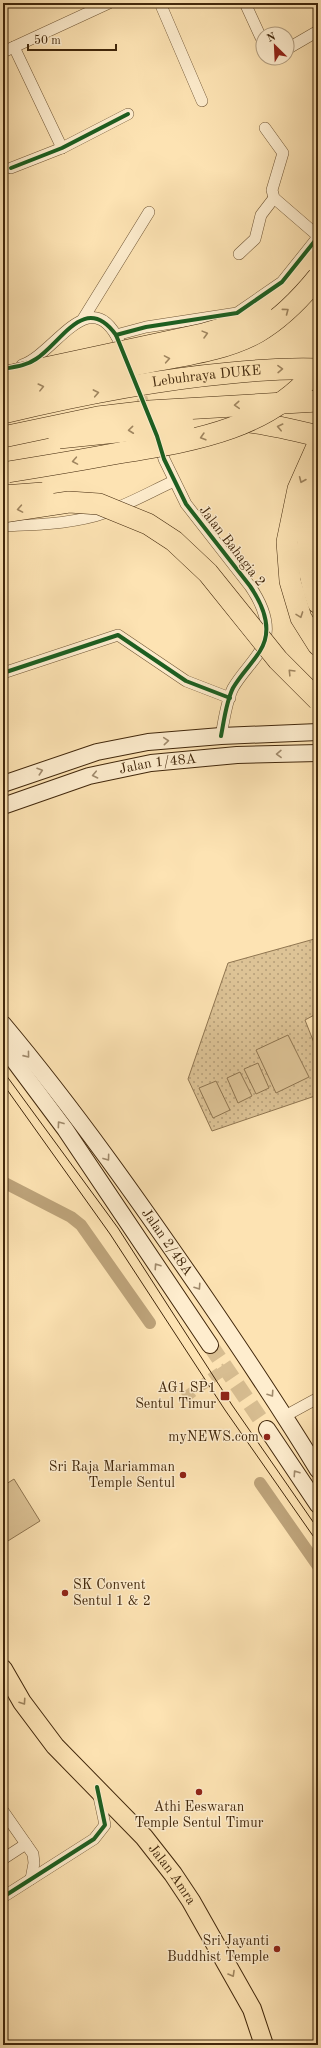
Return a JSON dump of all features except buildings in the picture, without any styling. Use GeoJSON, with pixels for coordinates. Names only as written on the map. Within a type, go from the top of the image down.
{"type":"FeatureCollection","features":[{"type":"Feature","properties":{"kind":"highway"},"geometry":{"type":"LineString","coordinates":[[3,377],[203,334],[237,324],[261,312],[295,284],[318,259]]}},
{"type":"Feature","properties":{"kind":"highway"},"geometry":{"type":"LineString","coordinates":[[3,397],[85,376],[176,358],[238,340],[258,332],[292,306],[318,277]]}},
{"type":"Feature","properties":{"kind":"highway"},"geometry":{"type":"LineString","coordinates":[[5,472],[181,442],[226,430],[260,416],[288,399],[318,369]]}},
{"type":"Feature","properties":{"kind":"highway","name":"Lebuhraya DUKE"},"geometry":{"type":"LineString","coordinates":[[3,413],[100,392],[192,377],[268,370],[318,369]]}},
{"type":"Feature","properties":{"kind":"highway","name":"Lebuhraya DUKE"},"geometry":{"type":"LineString","coordinates":[[3,437],[98,417],[149,411],[318,401]]}},
{"type":"Feature","properties":{"kind":"highway"},"geometry":{"type":"LineString","coordinates":[[3,446],[82,434],[184,424],[202,420],[234,420],[265,424],[318,436]]}},
{"type":"Feature","properties":{"kind":"highway"},"geometry":{"type":"LineString","coordinates":[[318,444],[298,489],[287,542],[290,581],[301,618],[318,646]]}},
{"type":"Feature","properties":{"kind":"highway"},"geometry":{"type":"LineString","coordinates":[[318,488],[310,512],[306,545],[308,570],[318,602]]}},
{"type":"Feature","properties":{"kind":"highway"},"geometry":{"type":"LineString","coordinates":[[3,496],[77,490],[108,494],[161,515],[183,532],[220,568],[289,651],[318,680]]}},
{"type":"Feature","properties":{"kind":"highway"},"geometry":{"type":"LineString","coordinates":[[3,512],[69,502],[99,504],[148,524],[174,541],[208,573],[278,660],[318,700]]}},
{"type":"Feature","properties":{"kind":"main road","name":"Jalan 1/48A"},"geometry":{"type":"LineString","coordinates":[[3,784],[97,752],[148,742],[221,736],[318,732]]}},
{"type":"Feature","properties":{"kind":"main road","name":"Jalan 1/48A"},"geometry":{"type":"LineString","coordinates":[[3,806],[89,776],[150,763],[237,755],[318,753]]}},
{"type":"Feature","properties":{"kind":"main road","name":"Jalan 2/48A"},"geometry":{"type":"LineString","coordinates":[[3,1024],[74,1113],[151,1218],[285,1416],[318,1470]]}},
{"type":"Feature","properties":{"kind":"main road","name":"Jalan 2/48A"},"geometry":{"type":"LineString","coordinates":[[3,1046],[65,1130],[210,1345]]}},
{"type":"Feature","properties":{"kind":"main road"},"geometry":{"type":"LineString","coordinates":[[267,1429],[318,1505]]}},
{"type":"Feature","properties":{"kind":"main road","name":"Jalan Amra"},"geometry":{"type":"LineString","coordinates":[[3,1669],[22,1702],[55,1746],[98,1788],[144,1837],[173,1874],[191,1901],[252,2009],[264,2045]]}},
{"type":"Feature","properties":{"kind":"main road"},"geometry":{"type":"LineString","coordinates":[[252,2009],[275,2045]]}},
{"type":"Feature","properties":{"kind":"street"},"geometry":{"type":"LineString","coordinates":[[3,52],[109,3]]}},
{"type":"Feature","properties":{"kind":"street"},"geometry":{"type":"LineString","coordinates":[[160,3],[202,101]]}},
{"type":"Feature","properties":{"kind":"street"},"geometry":{"type":"LineString","coordinates":[[245,3],[256,26]]}},
{"type":"Feature","properties":{"kind":"street"},"geometry":{"type":"LineString","coordinates":[[295,44],[318,31]]}},
{"type":"Feature","properties":{"kind":"street"},"geometry":{"type":"LineString","coordinates":[[14,47],[62,148]]}},
{"type":"Feature","properties":{"kind":"street"},"geometry":{"type":"LineString","coordinates":[[11,168],[62,148],[128,114]]}},
{"type":"Feature","properties":{"kind":"street"},"geometry":{"type":"LineString","coordinates":[[116,335],[146,327],[237,313],[282,282],[318,236],[274,198],[272,190],[282,153],[265,128]]}},
{"type":"Feature","properties":{"kind":"street"},"geometry":{"type":"LineString","coordinates":[[239,254],[254,239],[261,216],[274,198]]}},
{"type":"Feature","properties":{"kind":"street"},"geometry":{"type":"LineString","coordinates":[[83,319],[149,212]]}},
{"type":"Feature","properties":{"kind":"street"},"geometry":{"type":"LineString","coordinates":[[3,369],[18,367],[35,360],[69,328],[83,319],[92,317],[100,319],[108,324],[121,345]]}},
{"type":"Feature","properties":{"kind":"street","name":"Jalan Bahagia 2"},"geometry":{"type":"LineString","coordinates":[[157,436],[164,459],[186,504],[231,559],[254,592],[266,616],[263,646],[245,669],[232,690],[221,736]]}},
{"type":"Feature","properties":{"kind":"street"},"geometry":{"type":"LineString","coordinates":[[3,526],[55,523],[95,516],[122,506],[174,481]]}},
{"type":"Feature","properties":{"kind":"street"},"geometry":{"type":"LineString","coordinates":[[3,673],[118,635],[186,681],[230,698]]}},
{"type":"Feature","properties":{"kind":"street"},"geometry":{"type":"LineString","coordinates":[[285,1416],[318,1398]]}},
{"type":"Feature","properties":{"kind":"street"},"geometry":{"type":"LineString","coordinates":[[3,1897],[94,1839],[105,1825],[98,1788]]}},
{"type":"Feature","properties":{"kind":"street"},"geometry":{"type":"LineString","coordinates":[[3,1811],[33,1854],[34,1863],[31,1879]]}},
{"type":"Feature","properties":{"kind":"street"},"geometry":{"type":"LineString","coordinates":[[3,1859],[26,1844]]}},
{"type":"Feature","properties":{"kind":"shaded area"},"geometry":{"type":"Polygon","coordinates":[[[318,938],[318,1013],[305,1020],[318,1053],[318,1095],[212,1131],[188,1079],[228,963],[318,938]]]}},
{"type":"Feature","properties":{"kind":"shaded area"},"geometry":{"type":"Polygon","coordinates":[[[288,1035],[309,1077],[276,1093],[256,1050],[288,1035]]]}},
{"type":"Feature","properties":{"kind":"shaded area"},"geometry":{"type":"Polygon","coordinates":[[[258,1063],[269,1088],[256,1094],[244,1069],[258,1063]]]}},
{"type":"Feature","properties":{"kind":"shaded area"},"geometry":{"type":"Polygon","coordinates":[[[240,1072],[252,1096],[238,1103],[227,1078],[240,1072]]]}},
{"type":"Feature","properties":{"kind":"shaded area"},"geometry":{"type":"Polygon","coordinates":[[[216,1081],[230,1110],[213,1118],[199,1088],[216,1081]]]}},
{"type":"Feature","properties":{"kind":"shaded area"},"geometry":{"type":"Polygon","coordinates":[[[14,1479],[40,1521],[3,1544],[3,1486],[14,1479]]]}},
{"type":"Feature","properties":{"kind":"waterway"},"geometry":{"type":"LineString","coordinates":[[3,1182],[71,1217],[81,1225],[150,1323]]}},
{"type":"Feature","properties":{"kind":"waterway"},"geometry":{"type":"LineString","coordinates":[[260,1483],[318,1566]]}},
{"type":"Feature","properties":{"kind":"tunnel"},"geometry":{"type":"LineString","coordinates":[[136,382],[148,414]]}},
{"type":"Feature","properties":{"kind":"tunnel"},"geometry":{"type":"LineString","coordinates":[[210,1345],[267,1429]]}},
{"type":"Feature","properties":{"kind":"tunnel"},"geometry":{"type":"LineString","coordinates":[[184,1398],[226,1368]]}},
{"type":"Feature","properties":{"kind":"tram line"},"geometry":{"type":"LineString","coordinates":[[3,1071],[118,1228],[232,1405],[318,1529]]}},
{"type":"Feature","properties":{"kind":"tram line"},"geometry":{"type":"LineString","coordinates":[[3,1084],[110,1234],[225,1410],[318,1543]]}},
{"type":"Feature","properties":{"kind":"cycle path"},"geometry":{"type":"LineString","coordinates":[[11,168],[62,148],[128,114]]}},
{"type":"Feature","properties":{"kind":"cycle path"},"geometry":{"type":"LineString","coordinates":[[116,335],[146,327],[237,313],[282,282],[318,237]]}},
{"type":"Feature","properties":{"kind":"cycle path"},"geometry":{"type":"LineString","coordinates":[[3,369],[24,365],[36,359],[74,324],[84,319],[94,318],[105,323],[116,335],[157,436],[164,459],[186,504],[250,586],[263,609],[266,626],[264,643],[257,656],[233,688],[227,705],[221,736]]}},
{"type":"Feature","properties":{"kind":"cycle path"},"geometry":{"type":"LineString","coordinates":[[3,673],[118,635],[186,681],[230,698]]}},
{"type":"Feature","properties":{"kind":"cycle path"},"geometry":{"type":"LineString","coordinates":[[3,1897],[94,1839],[105,1825],[97,1787]]}},
{"type":"Feature","properties":{"kind":"place","name":"AG1 SP1 Sentul Timur"},"geometry":{"type":"Point","coordinates":[225,1396]}},
{"type":"Feature","properties":{"kind":"place","name":"myNEWS.com"},"geometry":{"type":"Point","coordinates":[267,1437]}},
{"type":"Feature","properties":{"kind":"place","name":"Sri Raja Mariamman Temple Sentul"},"geometry":{"type":"Point","coordinates":[183,1475]}},
{"type":"Feature","properties":{"kind":"place","name":"SK Convent Sentul 1 & 2"},"geometry":{"type":"Point","coordinates":[65,1593]}},
{"type":"Feature","properties":{"kind":"place","name":"Athi Eeswaran Temple Sentul Timur"},"geometry":{"type":"Point","coordinates":[199,1792]}},
{"type":"Feature","properties":{"kind":"place","name":"Sri Jayanti Buddhist Temple"},"geometry":{"type":"Point","coordinates":[277,1949]}}]}
